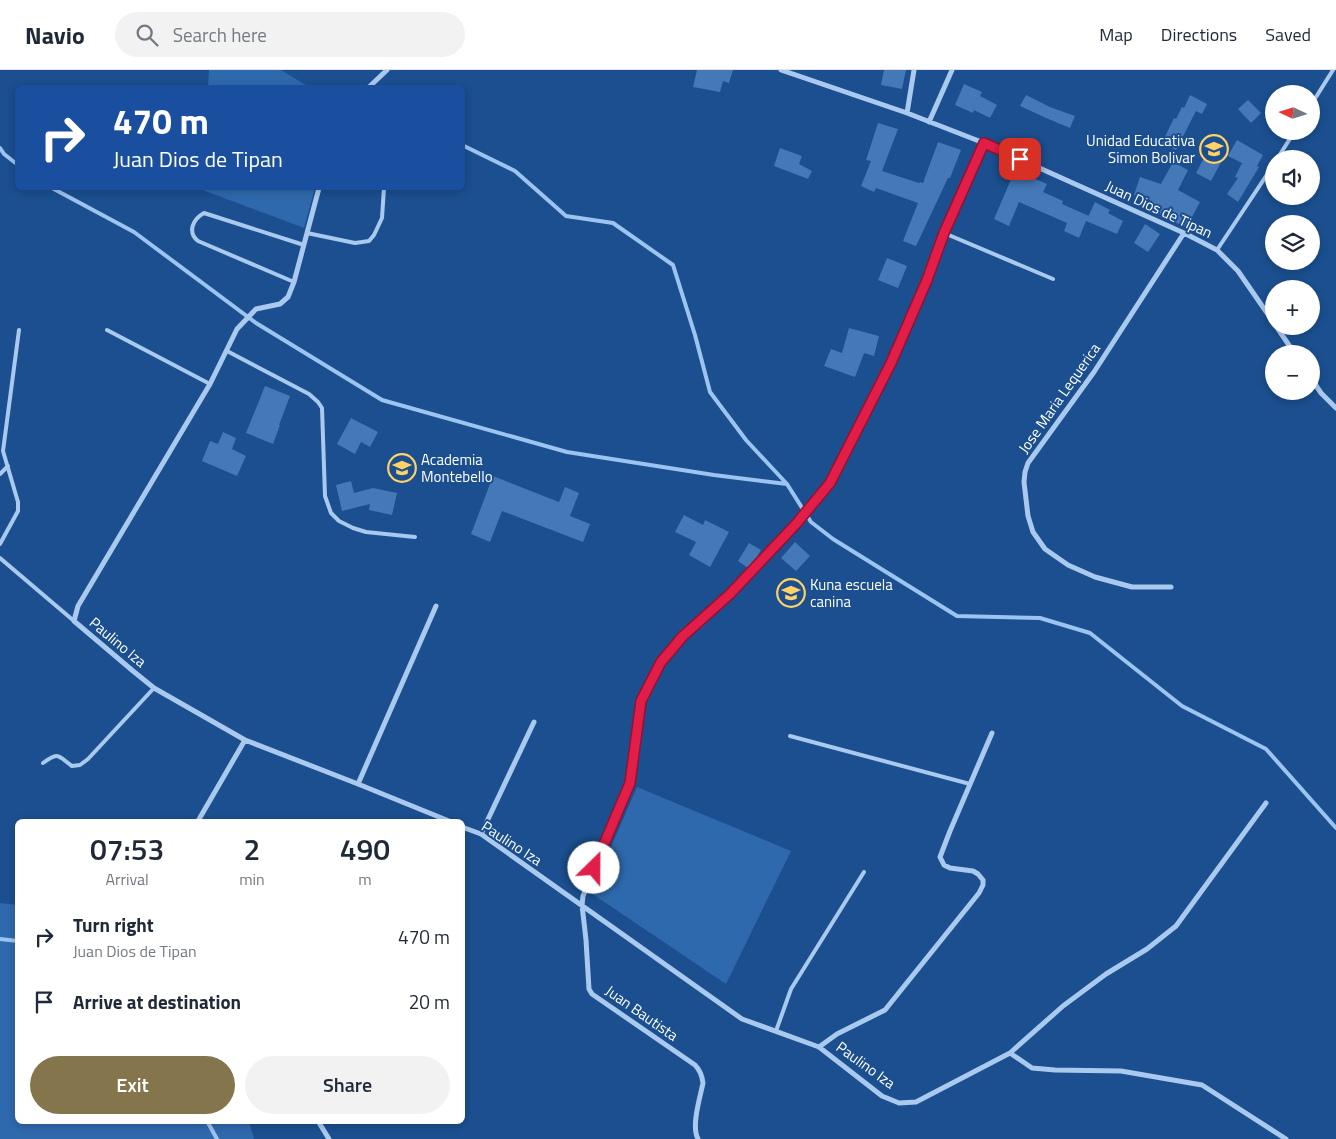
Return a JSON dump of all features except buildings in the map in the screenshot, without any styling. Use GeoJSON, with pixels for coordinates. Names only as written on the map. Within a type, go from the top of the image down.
{"type":"FeatureCollection","features":[{"type":"Feature","properties":{"kind":"street"},"geometry":{"type":"LineString","coordinates":[[371,85],[387,70]]}},
{"type":"Feature","properties":{"kind":"street"},"geometry":{"type":"LineString","coordinates":[[907,113],[914,70]]}},
{"type":"Feature","properties":{"kind":"street"},"geometry":{"type":"LineString","coordinates":[[929,122],[952,70]]}},
{"type":"Feature","properties":{"kind":"street","name":"Juan Dios de Tipan"},"geometry":{"type":"LineString","coordinates":[[785,71],[907,113],[984,143],[1184,233],[1218,250],[1238,271],[1265,310]]}},
{"type":"Feature","properties":{"kind":"street","name":"Juan Bautista"},"geometry":{"type":"LineString","coordinates":[[698,1139],[696,1128],[703,1083],[701,1073],[695,1065],[592,994],[589,989],[582,896],[630,783],[641,701],[661,662],[683,636],[730,594],[796,524],[830,483],[891,363],[927,280],[944,233],[984,143]]}},
{"type":"Feature","properties":{"kind":"street"},"geometry":{"type":"LineString","coordinates":[[294,282],[318,190]]}},
{"type":"Feature","properties":{"kind":"street","name":"Jose Maria Lequerica"},"geometry":{"type":"LineString","coordinates":[[1171,588],[1132,587],[1095,577],[1068,565],[1045,549],[1033,532],[1028,516],[1024,482],[1028,463],[1094,372],[1184,233]]}},
{"type":"Feature","properties":{"kind":"street","name":"Paulino Iza"},"geometry":{"type":"LineString","coordinates":[[294,282],[288,297],[280,304],[256,309],[237,329],[210,384],[78,606],[74,621],[154,688],[245,740],[444,819]]}},
{"type":"Feature","properties":{"kind":"street"},"geometry":{"type":"LineString","coordinates":[[1320,392],[1336,408]]}},
{"type":"Feature","properties":{"kind":"street"},"geometry":{"type":"LineString","coordinates":[[358,784],[436,606]]}},
{"type":"Feature","properties":{"kind":"street"},"geometry":{"type":"LineString","coordinates":[[481,834],[534,722]]}},
{"type":"Feature","properties":{"kind":"street"},"geometry":{"type":"LineString","coordinates":[[819,1047],[837,1034],[885,1010],[979,893],[983,880],[978,874],[973,871],[950,868],[944,865],[940,857],[992,733]]}},
{"type":"Feature","properties":{"kind":"street"},"geometry":{"type":"LineString","coordinates":[[199,819],[245,740]]}},
{"type":"Feature","properties":{"kind":"street","name":"Paulino Iza"},"geometry":{"type":"LineString","coordinates":[[465,828],[481,834],[742,1020],[819,1047],[882,1096],[899,1103],[916,1102],[1010,1053],[1062,1006],[1106,974],[1147,949],[1176,926],[1266,803]]}},
{"type":"Feature","properties":{"kind":"street"},"geometry":{"type":"LineString","coordinates":[[1010,1053],[1032,1068],[1121,1071],[1202,1085],[1286,1139]]}},
{"type":"Feature","properties":{"kind":"street"},"geometry":{"type":"LineString","coordinates":[[320,1124],[329,1139]]}},
{"type":"Feature","properties":{"kind":"lane"},"geometry":{"type":"LineString","coordinates":[[1320,91],[1333,70]]}},
{"type":"Feature","properties":{"kind":"lane"},"geometry":{"type":"LineString","coordinates":[[1218,250],[1265,178]]}},
{"type":"Feature","properties":{"kind":"lane"},"geometry":{"type":"LineString","coordinates":[[307,233],[355,243],[369,241],[382,218],[384,190]]}},
{"type":"Feature","properties":{"kind":"lane"},"geometry":{"type":"LineString","coordinates":[[294,282],[198,241],[194,238],[192,232],[193,225],[197,217],[204,214],[304,245]]}},
{"type":"Feature","properties":{"kind":"lane"},"geometry":{"type":"LineString","coordinates":[[944,233],[1053,280]]}},
{"type":"Feature","properties":{"kind":"lane"},"geometry":{"type":"LineString","coordinates":[[0,544],[18,512],[18,502],[3,451],[19,330]]}},
{"type":"Feature","properties":{"kind":"lane"},"geometry":{"type":"LineString","coordinates":[[107,330],[210,384]]}},
{"type":"Feature","properties":{"kind":"lane"},"geometry":{"type":"LineString","coordinates":[[227,351],[309,394],[322,408],[325,496],[331,512],[339,520],[353,528],[366,532],[415,537]]}},
{"type":"Feature","properties":{"kind":"lane"},"geometry":{"type":"LineString","coordinates":[[0,474],[8,466]]}},
{"type":"Feature","properties":{"kind":"lane"},"geometry":{"type":"LineString","coordinates":[[0,558],[74,621]]}},
{"type":"Feature","properties":{"kind":"lane"},"geometry":{"type":"LineString","coordinates":[[42,763],[54,755],[72,766],[80,765],[154,688]]}},
{"type":"Feature","properties":{"kind":"lane"},"geometry":{"type":"LineString","coordinates":[[790,736],[970,784]]}},
{"type":"Feature","properties":{"kind":"lane"},"geometry":{"type":"LineString","coordinates":[[776,1031],[791,989],[864,872]]}},
{"type":"Feature","properties":{"kind":"shaded area"},"geometry":{"type":"Polygon","coordinates":[[[209,70],[281,70],[306,85],[208,85],[209,70]]]}},
{"type":"Feature","properties":{"kind":"shaded area"},"geometry":{"type":"Polygon","coordinates":[[[203,190],[314,190],[304,228],[203,190]]]}},
{"type":"Feature","properties":{"kind":"shaded area"},"geometry":{"type":"Polygon","coordinates":[[[637,787],[791,851],[726,984],[591,893],[637,787]]]}},
{"type":"Feature","properties":{"kind":"shaded area"},"geometry":{"type":"Polygon","coordinates":[[[0,903],[15,905],[15,1124],[250,1124],[254,1139],[0,1139],[0,903]]]}},
{"type":"Feature","properties":{"kind":"waterway"},"geometry":{"type":"LineString","coordinates":[[465,146],[515,171],[566,216],[613,223],[673,265],[695,335],[710,392],[746,440],[787,484]]}},
{"type":"Feature","properties":{"kind":"waterway"},"geometry":{"type":"LineString","coordinates":[[0,148],[15,163]]}},
{"type":"Feature","properties":{"kind":"waterway"},"geometry":{"type":"LineString","coordinates":[[56,190],[134,232],[256,323],[382,400],[567,452],[714,475],[787,484],[811,522],[833,539],[957,616],[1040,618],[1090,633],[1182,706],[1266,749],[1336,828]]}},
{"type":"Feature","properties":{"kind":"waterway"},"geometry":{"type":"LineString","coordinates":[[0,939],[15,941]]}},
{"type":"Feature","properties":{"kind":"waterway"},"geometry":{"type":"LineString","coordinates":[[209,1124],[217,1139]]}},
{"type":"Feature","properties":{"kind":"place","name":"Unidad Educativa Simon Bolivar"},"geometry":{"type":"Point","coordinates":[1214,149]}},
{"type":"Feature","properties":{"kind":"place","name":"Academia Montebello"},"geometry":{"type":"Point","coordinates":[402,468]}},
{"type":"Feature","properties":{"kind":"place","name":"Kuna escuela canina"},"geometry":{"type":"Point","coordinates":[791,593]}},
{"type":"Feature","properties":{"kind":"route"},"geometry":{"type":"LineString","coordinates":[[594,868],[630,783],[641,701],[661,662],[683,636],[730,594],[796,524],[830,483],[891,363],[927,280],[944,233],[984,143],[1020,159]]}}]}
